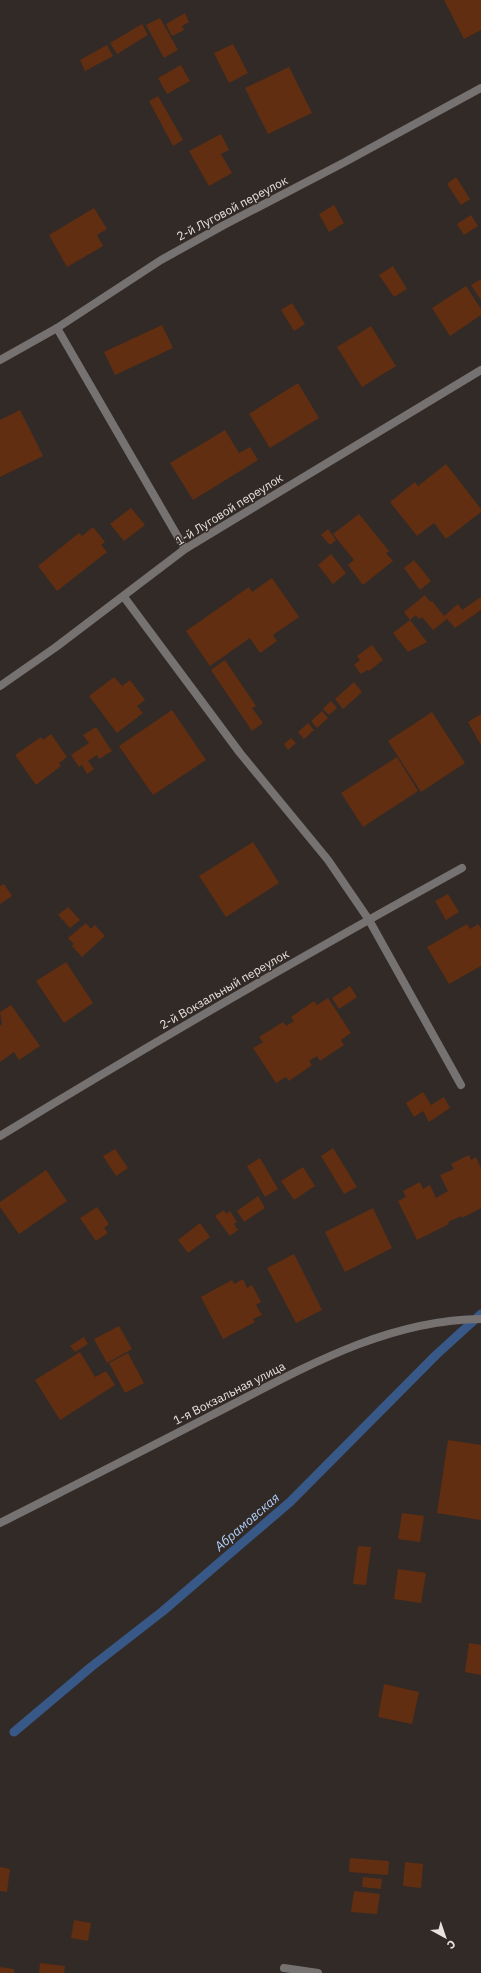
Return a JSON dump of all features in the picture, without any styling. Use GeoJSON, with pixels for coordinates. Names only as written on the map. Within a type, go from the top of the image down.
{"type":"FeatureCollection","features":[{"type":"Feature","properties":{"kind":"street","name":"2-й Луговой переулок"},"geometry":{"type":"LineString","coordinates":[[0,360],[57,328],[167,256],[481,88]]}},
{"type":"Feature","properties":{"kind":"street"},"geometry":{"type":"LineString","coordinates":[[57,328],[185,549]]}},
{"type":"Feature","properties":{"kind":"street","name":"1-й Луговой переулок"},"geometry":{"type":"LineString","coordinates":[[0,686],[124,596],[185,549],[481,370]]}},
{"type":"Feature","properties":{"kind":"street"},"geometry":{"type":"LineString","coordinates":[[124,596],[240,753],[328,860],[369,920],[461,1085]]}},
{"type":"Feature","properties":{"kind":"street","name":"2-й Вокзальный переулок"},"geometry":{"type":"LineString","coordinates":[[0,1136],[135,1053],[462,868]]}},
{"type":"Feature","properties":{"kind":"street","name":"1-я Вокзальная улица"},"geometry":{"type":"LineString","coordinates":[[0,1523],[280,1380],[343,1350],[391,1332],[426,1323],[456,1319],[481,1318]]}},
{"type":"Feature","properties":{"kind":"street"},"geometry":{"type":"LineString","coordinates":[[284,1968],[318,1973]]}},
{"type":"Feature","properties":{"kind":"building"},"geometry":{"type":"Polygon","coordinates":[[[444,0],[481,0],[481,30],[464,39],[444,0]]]}},
{"type":"Feature","properties":{"kind":"building"},"geometry":{"type":"Polygon","coordinates":[[[185,13],[189,22],[182,26],[184,30],[172,36],[166,24],[185,13]]]}},
{"type":"Feature","properties":{"kind":"building"},"geometry":{"type":"Polygon","coordinates":[[[160,18],[178,50],[164,58],[146,25],[160,18]]]}},
{"type":"Feature","properties":{"kind":"building"},"geometry":{"type":"Polygon","coordinates":[[[142,24],[148,35],[117,54],[110,43],[142,24]]]}},
{"type":"Feature","properties":{"kind":"building"},"geometry":{"type":"Polygon","coordinates":[[[233,44],[248,73],[229,83],[214,53],[233,44]]]}},
{"type":"Feature","properties":{"kind":"building"},"geometry":{"type":"Polygon","coordinates":[[[107,45],[113,56],[85,71],[80,60],[107,45]]]}},
{"type":"Feature","properties":{"kind":"building"},"geometry":{"type":"Polygon","coordinates":[[[181,65],[190,81],[167,94],[158,78],[181,65]]]}},
{"type":"Feature","properties":{"kind":"building"},"geometry":{"type":"Polygon","coordinates":[[[289,67],[312,113],[268,134],[245,88],[289,67]]]}},
{"type":"Feature","properties":{"kind":"building"},"geometry":{"type":"Polygon","coordinates":[[[158,96],[183,140],[173,146],[149,101],[158,96]]]}},
{"type":"Feature","properties":{"kind":"building"},"geometry":{"type":"Polygon","coordinates":[[[221,134],[229,150],[221,154],[232,173],[209,186],[189,151],[221,134]]]}},
{"type":"Feature","properties":{"kind":"building"},"geometry":{"type":"Polygon","coordinates":[[[456,177],[470,199],[461,205],[447,184],[456,177]]]}},
{"type":"Feature","properties":{"kind":"building"},"geometry":{"type":"Polygon","coordinates":[[[334,205],[344,223],[329,232],[319,214],[334,205]]]}},
{"type":"Feature","properties":{"kind":"building"},"geometry":{"type":"Polygon","coordinates":[[[94,208],[107,229],[97,235],[103,246],[67,267],[49,235],[94,208]]]}},
{"type":"Feature","properties":{"kind":"building"},"geometry":{"type":"Polygon","coordinates":[[[471,215],[478,226],[464,235],[457,224],[471,215]]]}},
{"type":"Feature","properties":{"kind":"building"},"geometry":{"type":"Polygon","coordinates":[[[393,266],[407,289],[394,297],[379,275],[393,266]]]}},
{"type":"Feature","properties":{"kind":"building"},"geometry":{"type":"Polygon","coordinates":[[[481,279],[481,300],[471,285],[481,279]]]}},
{"type":"Feature","properties":{"kind":"building"},"geometry":{"type":"Polygon","coordinates":[[[466,286],[481,309],[481,315],[450,336],[432,308],[466,286]]]}},
{"type":"Feature","properties":{"kind":"building"},"geometry":{"type":"Polygon","coordinates":[[[292,303],[305,324],[294,331],[281,310],[292,303]]]}},
{"type":"Feature","properties":{"kind":"building"},"geometry":{"type":"Polygon","coordinates":[[[162,325],[173,348],[115,375],[104,352],[162,325]]]}},
{"type":"Feature","properties":{"kind":"building"},"geometry":{"type":"Polygon","coordinates":[[[371,326],[396,366],[362,387],[337,347],[371,326]]]}},
{"type":"Feature","properties":{"kind":"building"},"geometry":{"type":"Polygon","coordinates":[[[298,383],[319,418],[270,448],[249,414],[298,383]]]}},
{"type":"Feature","properties":{"kind":"building"},"geometry":{"type":"Polygon","coordinates":[[[20,410],[43,456],[0,477],[0,420],[20,410]]]}},
{"type":"Feature","properties":{"kind":"building"},"geometry":{"type":"Polygon","coordinates":[[[225,430],[239,453],[250,447],[258,460],[193,500],[170,463],[225,430]]]}},
{"type":"Feature","properties":{"kind":"building"},"geometry":{"type":"Polygon","coordinates":[[[446,464],[481,509],[481,512],[446,539],[434,523],[417,536],[390,502],[415,482],[418,486],[446,464]]]}},
{"type":"Feature","properties":{"kind":"building"},"geometry":{"type":"Polygon","coordinates":[[[131,508],[145,525],[124,541],[110,524],[131,508]]]}},
{"type":"Feature","properties":{"kind":"building"},"geometry":{"type":"Polygon","coordinates":[[[359,514],[389,551],[386,553],[393,561],[363,585],[348,565],[354,560],[333,534],[359,514]]]}},
{"type":"Feature","properties":{"kind":"building"},"geometry":{"type":"Polygon","coordinates":[[[93,527],[105,542],[101,545],[107,552],[57,591],[38,566],[79,533],[82,536],[93,527]]]}},
{"type":"Feature","properties":{"kind":"building"},"geometry":{"type":"Polygon","coordinates":[[[328,529],[336,540],[330,545],[321,535],[328,529]]]}},
{"type":"Feature","properties":{"kind":"building"},"geometry":{"type":"Polygon","coordinates":[[[331,554],[346,573],[333,584],[318,565],[331,554]]]}},
{"type":"Feature","properties":{"kind":"building"},"geometry":{"type":"Polygon","coordinates":[[[414,560],[431,581],[420,590],[404,568],[414,560]]]}},
{"type":"Feature","properties":{"kind":"building"},"geometry":{"type":"Polygon","coordinates":[[[272,578],[299,617],[273,635],[277,641],[260,653],[250,638],[210,666],[186,631],[249,587],[252,592],[272,578]]]}},
{"type":"Feature","properties":{"kind":"building"},"geometry":{"type":"Polygon","coordinates":[[[425,595],[444,616],[458,604],[462,610],[481,597],[481,610],[455,628],[447,619],[433,630],[422,617],[419,619],[416,615],[410,620],[404,612],[425,595]]]}},
{"type":"Feature","properties":{"kind":"building"},"geometry":{"type":"Polygon","coordinates":[[[410,620],[427,642],[408,652],[393,633],[410,620]]]}},
{"type":"Feature","properties":{"kind":"building"},"geometry":{"type":"Polygon","coordinates":[[[372,645],[383,660],[369,671],[367,670],[361,674],[354,665],[360,660],[357,656],[372,645]]]}},
{"type":"Feature","properties":{"kind":"building"},"geometry":{"type":"Polygon","coordinates":[[[225,660],[256,706],[252,708],[263,723],[252,731],[211,670],[225,660]]]}},
{"type":"Feature","properties":{"kind":"building"},"geometry":{"type":"Polygon","coordinates":[[[114,677],[122,686],[130,680],[145,700],[137,706],[143,713],[117,733],[89,696],[114,677]]]}},
{"type":"Feature","properties":{"kind":"building"},"geometry":{"type":"Polygon","coordinates":[[[354,682],[362,692],[343,709],[335,699],[354,682]]]}},
{"type":"Feature","properties":{"kind":"building"},"geometry":{"type":"Polygon","coordinates":[[[331,701],[337,708],[329,715],[323,709],[331,701]]]}},
{"type":"Feature","properties":{"kind":"building"},"geometry":{"type":"Polygon","coordinates":[[[172,710],[206,760],[153,795],[119,746],[172,710]]]}},
{"type":"Feature","properties":{"kind":"building"},"geometry":{"type":"Polygon","coordinates":[[[322,711],[328,718],[317,728],[311,721],[322,711]]]}},
{"type":"Feature","properties":{"kind":"building"},"geometry":{"type":"Polygon","coordinates":[[[432,712],[465,763],[421,792],[388,741],[432,712]]]}},
{"type":"Feature","properties":{"kind":"building"},"geometry":{"type":"Polygon","coordinates":[[[481,714],[481,745],[468,722],[481,714]]]}},
{"type":"Feature","properties":{"kind":"building"},"geometry":{"type":"Polygon","coordinates":[[[308,723],[314,730],[304,739],[298,732],[308,723]]]}},
{"type":"Feature","properties":{"kind":"building"},"geometry":{"type":"Polygon","coordinates":[[[96,727],[112,751],[99,759],[97,755],[88,761],[94,769],[87,774],[82,765],[79,767],[71,755],[89,743],[83,735],[96,727]]]}},
{"type":"Feature","properties":{"kind":"building"},"geometry":{"type":"Polygon","coordinates":[[[51,734],[67,757],[59,763],[61,766],[36,785],[15,755],[41,737],[43,740],[51,734]]]}},
{"type":"Feature","properties":{"kind":"building"},"geometry":{"type":"Polygon","coordinates":[[[291,738],[296,743],[288,750],[284,744],[291,738]]]}},
{"type":"Feature","properties":{"kind":"building"},"geometry":{"type":"Polygon","coordinates":[[[397,757],[418,791],[363,827],[341,793],[397,757]]]}},
{"type":"Feature","properties":{"kind":"building"},"geometry":{"type":"Polygon","coordinates":[[[253,842],[279,883],[226,917],[199,876],[253,842]]]}},
{"type":"Feature","properties":{"kind":"building"},"geometry":{"type":"Polygon","coordinates":[[[4,884],[12,896],[0,904],[0,886],[4,884]]]}},
{"type":"Feature","properties":{"kind":"building"},"geometry":{"type":"Polygon","coordinates":[[[448,894],[459,912],[446,920],[435,901],[448,894]]]}},
{"type":"Feature","properties":{"kind":"building"},"geometry":{"type":"Polygon","coordinates":[[[68,907],[80,920],[70,928],[58,915],[68,907]]]}},
{"type":"Feature","properties":{"kind":"building"},"geometry":{"type":"Polygon","coordinates":[[[86,923],[91,929],[95,925],[105,936],[82,957],[72,946],[74,944],[68,938],[86,923]]]}},
{"type":"Feature","properties":{"kind":"building"},"geometry":{"type":"Polygon","coordinates":[[[467,924],[470,929],[478,924],[481,928],[481,966],[449,984],[427,947],[467,924]]]}},
{"type":"Feature","properties":{"kind":"building"},"geometry":{"type":"Polygon","coordinates":[[[66,962],[93,1003],[64,1023],[36,981],[66,962]]]}},
{"type":"Feature","properties":{"kind":"building"},"geometry":{"type":"Polygon","coordinates":[[[350,986],[357,997],[339,1009],[332,998],[350,986]]]}},
{"type":"Feature","properties":{"kind":"building"},"geometry":{"type":"Polygon","coordinates":[[[328,998],[351,1033],[341,1040],[344,1045],[320,1061],[317,1056],[309,1061],[312,1065],[289,1081],[286,1077],[276,1083],[253,1048],[263,1042],[259,1037],[283,1022],[286,1026],[294,1021],[291,1017],[314,1001],[317,1005],[328,998]]]}},
{"type":"Feature","properties":{"kind":"building"},"geometry":{"type":"Polygon","coordinates":[[[11,1005],[40,1046],[19,1060],[14,1052],[0,1062],[0,1026],[2,1024],[0,1012],[11,1005]]]}},
{"type":"Feature","properties":{"kind":"building"},"geometry":{"type":"Polygon","coordinates":[[[423,1092],[431,1105],[444,1097],[450,1108],[429,1122],[423,1111],[414,1117],[406,1103],[423,1092]]]}},
{"type":"Feature","properties":{"kind":"building"},"geometry":{"type":"Polygon","coordinates":[[[333,1148],[357,1187],[344,1194],[321,1156],[333,1148]]]}},
{"type":"Feature","properties":{"kind":"building"},"geometry":{"type":"Polygon","coordinates":[[[115,1149],[128,1168],[116,1176],[103,1156],[115,1149]]]}},
{"type":"Feature","properties":{"kind":"building"},"geometry":{"type":"Polygon","coordinates":[[[469,1155],[471,1160],[476,1157],[481,1168],[481,1208],[462,1218],[461,1216],[448,1222],[449,1224],[417,1240],[398,1201],[406,1197],[403,1191],[420,1182],[423,1189],[430,1185],[436,1198],[448,1191],[440,1175],[454,1169],[451,1164],[469,1155]]]}},
{"type":"Feature","properties":{"kind":"building"},"geometry":{"type":"Polygon","coordinates":[[[260,1158],[278,1189],[265,1197],[247,1166],[260,1158]]]}},
{"type":"Feature","properties":{"kind":"building"},"geometry":{"type":"Polygon","coordinates":[[[303,1167],[315,1186],[294,1200],[281,1181],[303,1167]]]}},
{"type":"Feature","properties":{"kind":"building"},"geometry":{"type":"Polygon","coordinates":[[[46,1170],[67,1201],[19,1234],[0,1207],[0,1202],[46,1170]]]}},
{"type":"Feature","properties":{"kind":"building"},"geometry":{"type":"Polygon","coordinates":[[[258,1196],[265,1208],[244,1222],[237,1211],[258,1196]]]}},
{"type":"Feature","properties":{"kind":"building"},"geometry":{"type":"Polygon","coordinates":[[[97,1207],[109,1224],[104,1228],[108,1233],[96,1241],[80,1218],[97,1207]]]}},
{"type":"Feature","properties":{"kind":"building"},"geometry":{"type":"Polygon","coordinates":[[[373,1208],[392,1248],[345,1272],[325,1232],[373,1208]]]}},
{"type":"Feature","properties":{"kind":"building"},"geometry":{"type":"Polygon","coordinates":[[[224,1210],[226,1214],[230,1211],[237,1222],[234,1224],[238,1230],[230,1236],[215,1216],[224,1210]]]}},
{"type":"Feature","properties":{"kind":"building"},"geometry":{"type":"Polygon","coordinates":[[[200,1223],[210,1237],[188,1253],[178,1240],[200,1223]]]}},
{"type":"Feature","properties":{"kind":"building"},"geometry":{"type":"Polygon","coordinates":[[[294,1254],[322,1310],[296,1323],[267,1268],[294,1254]]]}},
{"type":"Feature","properties":{"kind":"building"},"geometry":{"type":"Polygon","coordinates":[[[243,1279],[247,1288],[252,1285],[261,1302],[256,1305],[262,1315],[253,1319],[255,1322],[223,1339],[201,1297],[232,1280],[234,1284],[243,1279]]]}},
{"type":"Feature","properties":{"kind":"building"},"geometry":{"type":"Polygon","coordinates":[[[119,1326],[132,1349],[107,1363],[94,1339],[119,1326]]]}},
{"type":"Feature","properties":{"kind":"building"},"geometry":{"type":"Polygon","coordinates":[[[84,1337],[88,1344],[75,1352],[70,1346],[84,1337]]]}},
{"type":"Feature","properties":{"kind":"building"},"geometry":{"type":"Polygon","coordinates":[[[80,1352],[95,1377],[106,1371],[115,1385],[60,1420],[35,1380],[80,1352]]]}},
{"type":"Feature","properties":{"kind":"building"},"geometry":{"type":"Polygon","coordinates":[[[128,1353],[144,1383],[125,1393],[109,1363],[128,1353]]]}},
{"type":"Feature","properties":{"kind":"building"},"geometry":{"type":"Polygon","coordinates":[[[448,1440],[481,1445],[481,1520],[437,1513],[448,1440]]]}},
{"type":"Feature","properties":{"kind":"building"},"geometry":{"type":"Polygon","coordinates":[[[402,1513],[424,1516],[420,1542],[398,1539],[402,1513]]]}},
{"type":"Feature","properties":{"kind":"building"},"geometry":{"type":"Polygon","coordinates":[[[358,1546],[371,1547],[366,1585],[353,1584],[358,1546]]]}},
{"type":"Feature","properties":{"kind":"building"},"geometry":{"type":"Polygon","coordinates":[[[398,1569],[426,1573],[421,1603],[394,1599],[398,1569]]]}},
{"type":"Feature","properties":{"kind":"building"},"geometry":{"type":"Polygon","coordinates":[[[469,1643],[481,1645],[481,1675],[465,1672],[469,1643]]]}},
{"type":"Feature","properties":{"kind":"building"},"geometry":{"type":"Polygon","coordinates":[[[384,1684],[419,1692],[412,1724],[378,1717],[384,1684]]]}},
{"type":"Feature","properties":{"kind":"building"},"geometry":{"type":"Polygon","coordinates":[[[350,1858],[389,1861],[388,1875],[349,1872],[350,1858]]]}},
{"type":"Feature","properties":{"kind":"building"},"geometry":{"type":"Polygon","coordinates":[[[405,1862],[423,1864],[421,1888],[403,1886],[405,1862]]]}},
{"type":"Feature","properties":{"kind":"building"},"geometry":{"type":"Polygon","coordinates":[[[0,1867],[10,1869],[7,1892],[0,1891],[0,1867]]]}},
{"type":"Feature","properties":{"kind":"building"},"geometry":{"type":"Polygon","coordinates":[[[363,1877],[382,1879],[381,1889],[362,1887],[363,1877]]]}},
{"type":"Feature","properties":{"kind":"building"},"geometry":{"type":"Polygon","coordinates":[[[354,1891],[380,1894],[377,1914],[351,1912],[354,1891]]]}},
{"type":"Feature","properties":{"kind":"building"},"geometry":{"type":"Polygon","coordinates":[[[74,1920],[91,1923],[88,1941],[71,1938],[74,1920]]]}},
{"type":"Feature","properties":{"kind":"building"},"geometry":{"type":"Polygon","coordinates":[[[40,1963],[65,1966],[64,1973],[39,1973],[40,1963]]]}},
{"type":"Feature","properties":{"kind":"building"},"geometry":{"type":"Polygon","coordinates":[[[0,1967],[14,1969],[14,1973],[0,1973],[0,1967]]]}},
{"type":"Feature","properties":{"kind":"waterway","name":"Абрамовская"},"geometry":{"type":"LineString","coordinates":[[14,1732],[91,1667],[163,1611],[290,1502],[436,1355],[481,1314]]}}]}
